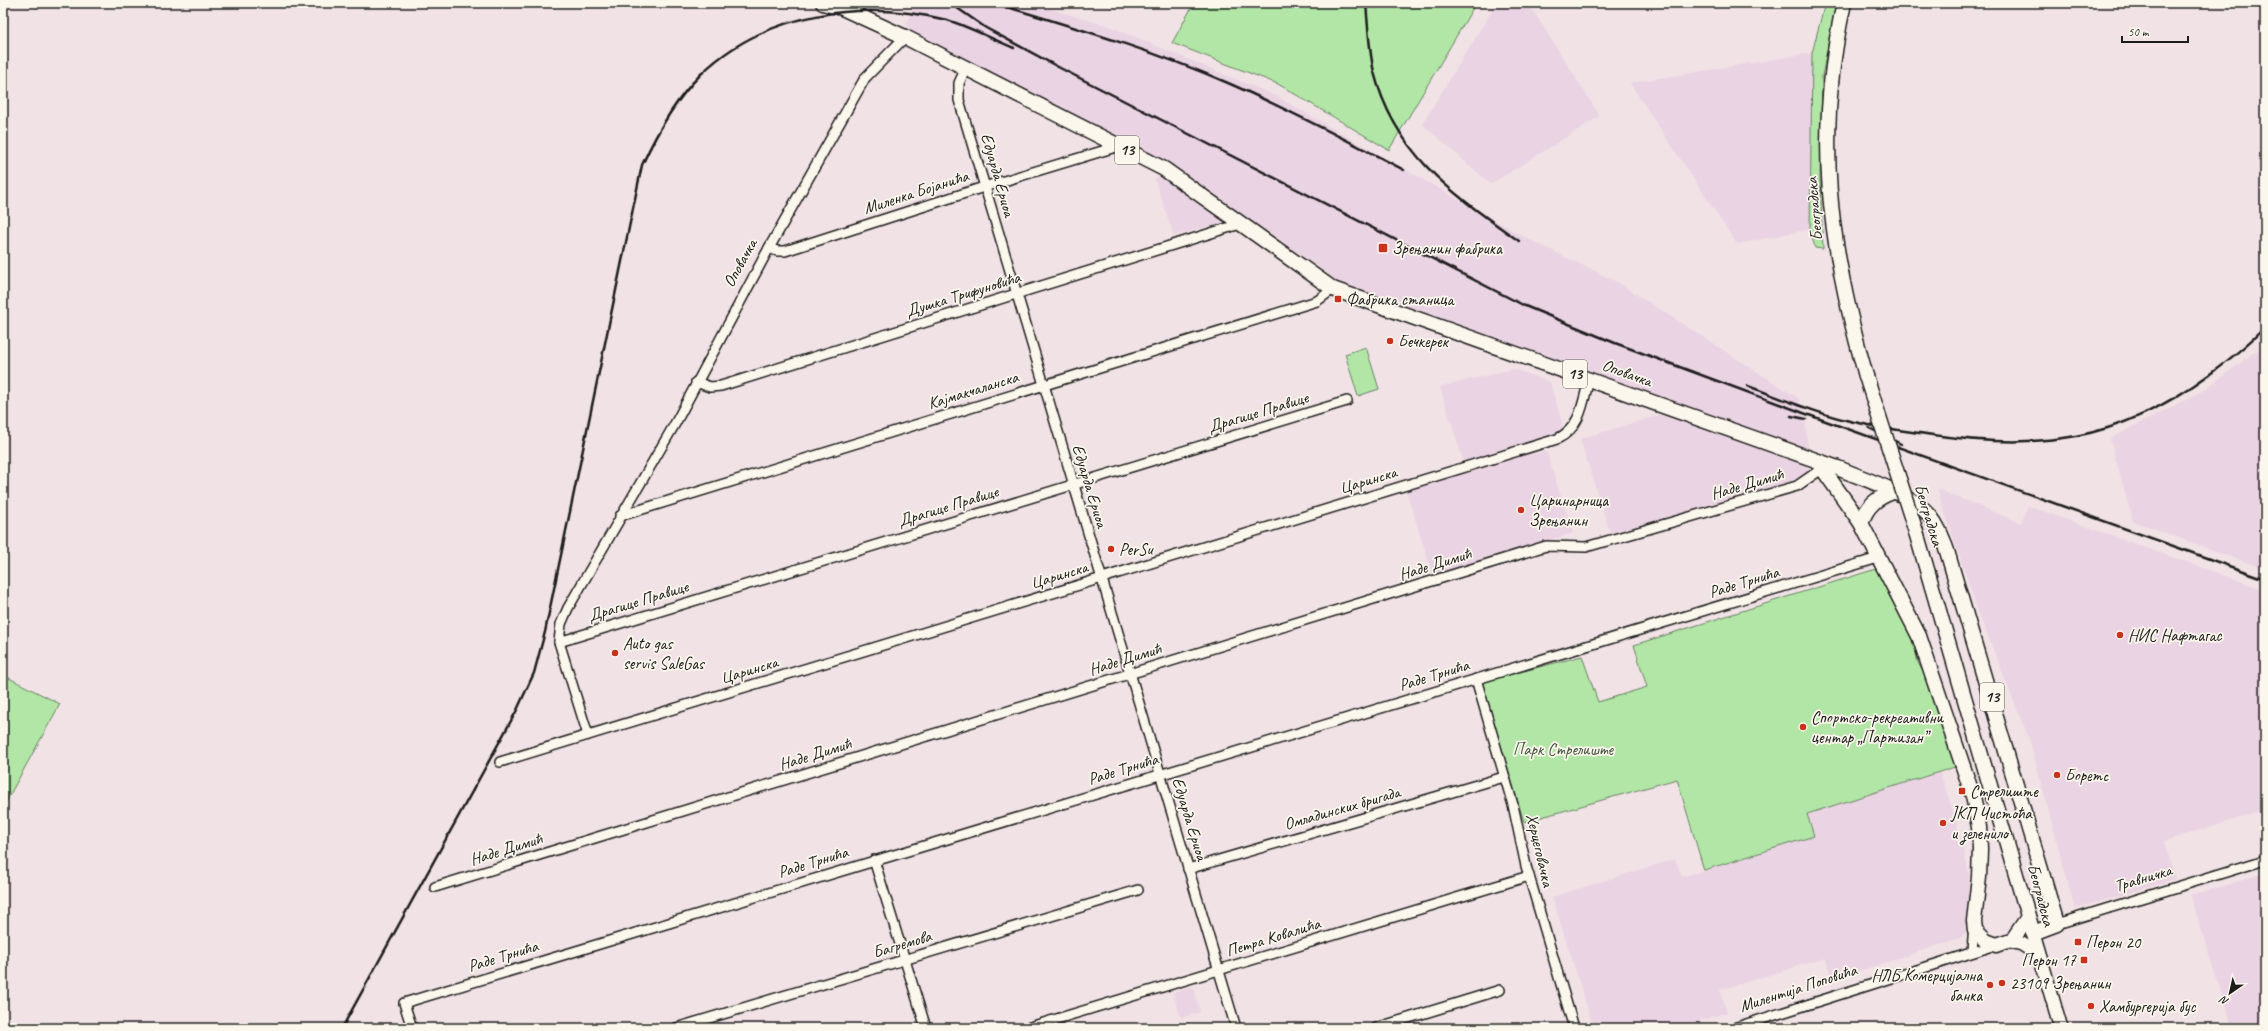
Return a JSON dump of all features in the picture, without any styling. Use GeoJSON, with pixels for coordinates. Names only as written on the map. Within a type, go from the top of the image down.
{"type":"FeatureCollection","features":[{"type":"Feature","properties":{"kind":"main road","name":"13"},"geometry":{"type":"LineString","coordinates":[[823,3],[842,8],[906,37],[1164,169],[1333,289]]}},
{"type":"Feature","properties":{"kind":"main road","name":"Београдска"},"geometry":{"type":"LineString","coordinates":[[1844,3],[1830,94],[1828,148],[1829,196],[1842,288],[1866,376],[1916,532],[2061,1028]]}},
{"type":"Feature","properties":{"kind":"main road","name":"Оповачка"},"geometry":{"type":"LineString","coordinates":[[1333,289],[1589,379],[1820,465]]}},
{"type":"Feature","properties":{"kind":"main road","name":"13"},"geometry":{"type":"LineString","coordinates":[[1820,465],[1893,492],[1916,504],[1929,514],[1941,533],[2006,745],[2057,924]]}},
{"type":"Feature","properties":{"kind":"main road"},"geometry":{"type":"LineString","coordinates":[[1820,465],[1861,523],[1919,636],[1973,796],[1979,827],[1980,849],[1974,924],[1982,938],[2004,943],[2022,944],[2039,955]]}},
{"type":"Feature","properties":{"kind":"main road"},"geometry":{"type":"LineString","coordinates":[[1861,523],[1869,506],[1882,496],[1893,492]]}},
{"type":"Feature","properties":{"kind":"main road"},"geometry":{"type":"LineString","coordinates":[[2004,943],[2020,932],[2028,917]]}},
{"type":"Feature","properties":{"kind":"main road","name":"Травничка"},"geometry":{"type":"LineString","coordinates":[[2033,933],[2057,924]]}},
{"type":"Feature","properties":{"kind":"street","name":"Оповачка"},"geometry":{"type":"LineString","coordinates":[[559,642],[561,624],[568,608],[620,516],[676,422],[696,382],[721,340],[769,248],[865,78],[906,37]]}},
{"type":"Feature","properties":{"kind":"street","name":"Едуарда Ериоа"},"geometry":{"type":"LineString","coordinates":[[966,68],[958,83],[959,100],[1236,1028]]}},
{"type":"Feature","properties":{"kind":"street","name":"Миленка Бојанића"},"geometry":{"type":"LineString","coordinates":[[769,248],[777,251],[785,251],[984,187],[1119,146]]}},
{"type":"Feature","properties":{"kind":"street","name":"Душка Трифуновића"},"geometry":{"type":"LineString","coordinates":[[696,382],[710,387],[720,386],[1240,224]]}},
{"type":"Feature","properties":{"kind":"street","name":"Кајмакчаланска"},"geometry":{"type":"LineString","coordinates":[[620,516],[1317,301],[1333,289]]}},
{"type":"Feature","properties":{"kind":"street","name":"Царинска"},"geometry":{"type":"LineString","coordinates":[[500,762],[1557,439],[1573,429],[1580,415],[1589,379]]}},
{"type":"Feature","properties":{"kind":"street","name":"Драгице Правице"},"geometry":{"type":"LineString","coordinates":[[559,642],[1347,401]]}},
{"type":"Feature","properties":{"kind":"street","name":"Наде Димић"},"geometry":{"type":"LineString","coordinates":[[435,887],[1546,546],[1586,547],[1796,486],[1820,465]]}},
{"type":"Feature","properties":{"kind":"street","name":"Раде Трнића"},"geometry":{"type":"LineString","coordinates":[[412,1028],[404,1003],[1878,558]]}},
{"type":"Feature","properties":{"kind":"street"},"geometry":{"type":"LineString","coordinates":[[559,642],[588,735]]}},
{"type":"Feature","properties":{"kind":"street","name":"Херцеговачка"},"geometry":{"type":"LineString","coordinates":[[1476,679],[1513,805],[1519,841],[1574,1028]]}},
{"type":"Feature","properties":{"kind":"street","name":"Омладинских бригада"},"geometry":{"type":"LineString","coordinates":[[1188,869],[1504,777]]}},
{"type":"Feature","properties":{"kind":"street"},"geometry":{"type":"LineString","coordinates":[[874,860],[926,1028]]}},
{"type":"Feature","properties":{"kind":"street","name":"Травничка"},"geometry":{"type":"LineString","coordinates":[[2057,924],[2265,860]]}},
{"type":"Feature","properties":{"kind":"street","name":"Петра Ковалића"},"geometry":{"type":"LineString","coordinates":[[1027,1028],[1529,876]]}},
{"type":"Feature","properties":{"kind":"street","name":"Багремова"},"geometry":{"type":"LineString","coordinates":[[676,1028],[1138,890]]}},
{"type":"Feature","properties":{"kind":"street"},"geometry":{"type":"LineString","coordinates":[[1972,952],[1974,924]]}},
{"type":"Feature","properties":{"kind":"street","name":"Милентија Поповића"},"geometry":{"type":"LineString","coordinates":[[1734,1028],[2004,943]]}},
{"type":"Feature","properties":{"kind":"street"},"geometry":{"type":"LineString","coordinates":[[1376,1028],[1500,990]]}},
{"type":"Feature","properties":{"kind":"shaded area"},"geometry":{"type":"Polygon","coordinates":[[[916,3],[1030,3],[1111,27],[1276,96],[1524,237],[1617,282],[1798,398],[1805,419],[1808,448],[1805,450],[1755,430],[1339,282],[1173,165],[912,31],[906,24],[916,3]]]}},
{"type":"Feature","properties":{"kind":"shaded area"},"geometry":{"type":"Polygon","coordinates":[[[1497,3],[1528,3],[1600,116],[1491,184],[1422,124],[1497,3]]]}},
{"type":"Feature","properties":{"kind":"shaded area"},"geometry":{"type":"Polygon","coordinates":[[[1812,53],[1810,229],[1737,244],[1630,83],[1812,53]]]}},
{"type":"Feature","properties":{"kind":"shaded area"},"geometry":{"type":"Polygon","coordinates":[[[1163,173],[1227,218],[1224,222],[1174,236],[1155,179],[1163,173]]]}},
{"type":"Feature","properties":{"kind":"shaded area"},"geometry":{"type":"Polygon","coordinates":[[[2265,342],[2265,569],[2133,521],[2110,439],[2204,390],[2258,350],[2265,342]]]}},
{"type":"Feature","properties":{"kind":"shaded area"},"geometry":{"type":"Polygon","coordinates":[[[1513,369],[1550,382],[1564,430],[1464,463],[1440,387],[1513,369]]]}},
{"type":"Feature","properties":{"kind":"shaded area"},"geometry":{"type":"Polygon","coordinates":[[[1663,414],[1801,462],[1810,470],[1794,483],[1611,535],[1580,439],[1663,414]]]}},
{"type":"Feature","properties":{"kind":"shaded area"},"geometry":{"type":"Polygon","coordinates":[[[1546,451],[1573,533],[1433,575],[1406,490],[1505,460],[1546,451]]]}},
{"type":"Feature","properties":{"kind":"shaded area"},"geometry":{"type":"Polygon","coordinates":[[[1937,489],[2021,523],[2028,506],[2265,590],[2265,810],[2164,841],[2175,879],[2075,909],[2030,741],[1979,614],[1937,489]]]}},
{"type":"Feature","properties":{"kind":"shaded area"},"geometry":{"type":"Polygon","coordinates":[[[1940,772],[1960,834],[1969,876],[1968,930],[1960,938],[1838,978],[1832,975],[1825,958],[1720,990],[1727,1012],[1678,1028],[1594,1028],[1552,897],[1675,859],[1682,877],[1814,836],[1807,814],[1940,772]]]}},
{"type":"Feature","properties":{"kind":"shaded area"},"geometry":{"type":"Polygon","coordinates":[[[2265,873],[2265,1028],[2232,1028],[2191,896],[2265,873]]]}},
{"type":"Feature","properties":{"kind":"shaded area"},"geometry":{"type":"Polygon","coordinates":[[[1193,987],[1200,1012],[1181,1018],[1173,993],[1193,987]]]}},
{"type":"Feature","properties":{"kind":"green space"},"geometry":{"type":"Polygon","coordinates":[[[1194,3],[1476,3],[1389,150],[1278,84],[1172,43],[1194,3]]]}},
{"type":"Feature","properties":{"kind":"green space"},"geometry":{"type":"Polygon","coordinates":[[[1825,3],[1836,3],[1822,76],[1820,179],[1823,249],[1815,248],[1810,229],[1812,53],[1825,3]]]}},
{"type":"Feature","properties":{"kind":"green space"},"geometry":{"type":"Polygon","coordinates":[[[1366,347],[1379,389],[1358,396],[1345,354],[1366,347]]]}},
{"type":"Feature","properties":{"kind":"green space","name":"Спортско-рекреативни центар „Партизан”"},"geometry":{"type":"Polygon","coordinates":[[[1879,568],[1913,640],[1918,663],[1932,687],[1958,766],[1807,814],[1814,836],[1704,870],[1677,779],[1524,822],[1482,682],[1582,656],[1598,702],[1647,687],[1634,645],[1879,568]]]}},
{"type":"Feature","properties":{"kind":"green space"},"geometry":{"type":"Polygon","coordinates":[[[3,675],[60,704],[3,807],[3,675]]]}},
{"type":"Feature","properties":{"kind":"railway"},"geometry":{"type":"LineString","coordinates":[[950,3],[986,28],[1060,68],[1525,306],[1615,343],[1809,415],[2265,579]]}},
{"type":"Feature","properties":{"kind":"railway"},"geometry":{"type":"LineString","coordinates":[[994,3],[1112,40],[1199,71],[1273,103],[1404,170]]}},
{"type":"Feature","properties":{"kind":"railway"},"geometry":{"type":"LineString","coordinates":[[1366,3],[1372,64],[1384,101],[1397,127],[1412,150],[1430,170],[1472,207],[1519,241]]}},
{"type":"Feature","properties":{"kind":"railway"},"geometry":{"type":"LineString","coordinates":[[342,1028],[517,710],[534,673],[545,632],[642,165],[667,117],[701,74],[727,53],[755,36],[785,24],[816,16],[849,12],[882,11],[915,14],[956,23],[1014,48]]}},
{"type":"Feature","properties":{"kind":"railway"},"geometry":{"type":"LineString","coordinates":[[1748,386],[1833,417],[1876,426],[1966,439],[2004,442],[2040,441],[2075,436],[2109,428],[2142,415],[2176,397],[2210,374],[2239,352],[2265,327]]}},
{"type":"Feature","properties":{"kind":"railway"},"geometry":{"type":"LineString","coordinates":[[1791,416],[1806,419]]}},
{"type":"Feature","properties":{"kind":"railway"},"geometry":{"type":"LineString","coordinates":[[1869,428],[1901,444]]}},
{"type":"Feature","properties":{"kind":"place","name":"Зрењанин фабрика"},"geometry":{"type":"Point","coordinates":[1383,248]}},
{"type":"Feature","properties":{"kind":"place","name":"Фабрика станица"},"geometry":{"type":"Point","coordinates":[1338,299]}},
{"type":"Feature","properties":{"kind":"place","name":"Бечкерек"},"geometry":{"type":"Point","coordinates":[1390,341]}},
{"type":"Feature","properties":{"kind":"place","name":"Царинарница Зрењанин"},"geometry":{"type":"Point","coordinates":[1521,510]}},
{"type":"Feature","properties":{"kind":"place","name":"PerSu"},"geometry":{"type":"Point","coordinates":[1111,549]}},
{"type":"Feature","properties":{"kind":"place","name":"НИС Нафтагас"},"geometry":{"type":"Point","coordinates":[2120,635]}},
{"type":"Feature","properties":{"kind":"place","name":"Auto gas servis SaleGas"},"geometry":{"type":"Point","coordinates":[615,653]}},
{"type":"Feature","properties":{"kind":"place","name":"Спортско-рекреативни центар „Партизан”"},"geometry":{"type":"Point","coordinates":[1803,727]}},
{"type":"Feature","properties":{"kind":"place","name":"Боретс"},"geometry":{"type":"Point","coordinates":[2057,775]}},
{"type":"Feature","properties":{"kind":"place","name":"Стрелиште"},"geometry":{"type":"Point","coordinates":[1962,791]}},
{"type":"Feature","properties":{"kind":"place","name":"ЈКП Чистоћа и зеленило"},"geometry":{"type":"Point","coordinates":[1943,823]}},
{"type":"Feature","properties":{"kind":"place","name":"Перон 20"},"geometry":{"type":"Point","coordinates":[2078,942]}},
{"type":"Feature","properties":{"kind":"place","name":"Перон 17"},"geometry":{"type":"Point","coordinates":[2084,960]}},
{"type":"Feature","properties":{"kind":"place","name":"23109 Зрењанин"},"geometry":{"type":"Point","coordinates":[2002,983]}},
{"type":"Feature","properties":{"kind":"place","name":"НЛБ Комерцијална банка"},"geometry":{"type":"Point","coordinates":[1990,985]}},
{"type":"Feature","properties":{"kind":"place","name":"Хамбургерија бус"},"geometry":{"type":"Point","coordinates":[2091,1006]}},
{"type":"Feature","properties":{"kind":"park label","name":"Парк Стрелиште"},"geometry":{"type":"Point","coordinates":[1563,749]}}]}
